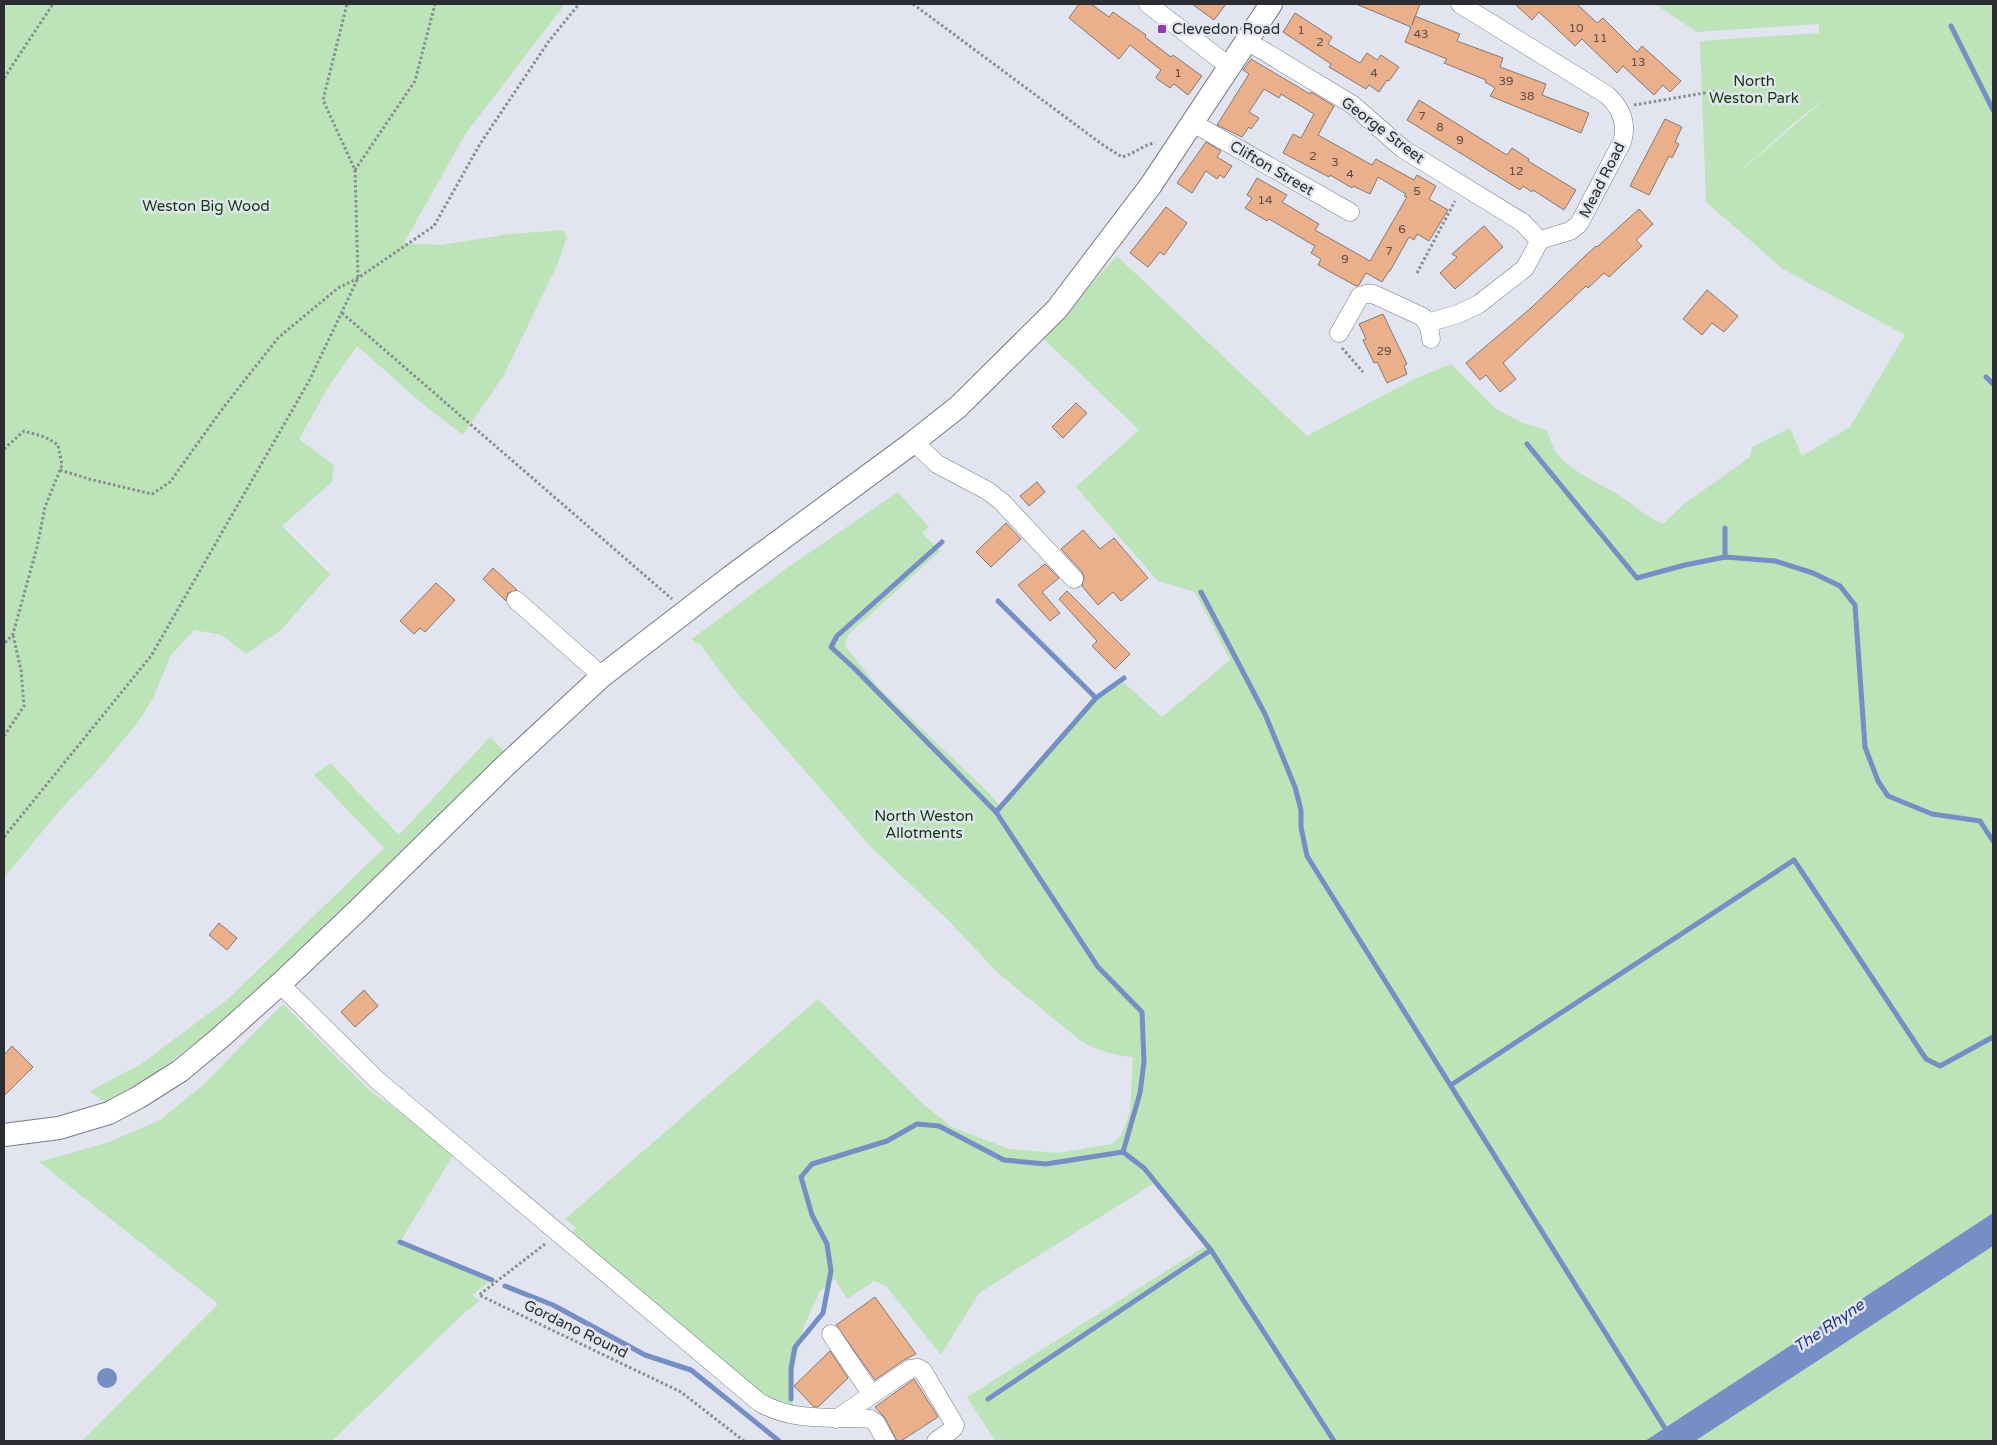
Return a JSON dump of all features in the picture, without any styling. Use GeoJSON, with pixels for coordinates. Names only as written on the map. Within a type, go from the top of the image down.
{"type":"FeatureCollection","features":[{"type":"Feature","properties":{"kind":"main road"},"geometry":{"type":"LineString","coordinates":[[4,1135],[59,1128],[108,1113],[139,1098],[180,1071],[280,984],[505,766],[602,676],[685,611],[914,442],[958,407],[1057,309],[1151,185],[1271,4]]}},
{"type":"Feature","properties":{"kind":"street"},"geometry":{"type":"LineString","coordinates":[[1148,4],[1230,66]]}},
{"type":"Feature","properties":{"kind":"street"},"geometry":{"type":"LineString","coordinates":[[1460,4],[1607,95],[1619,107]]}},
{"type":"Feature","properties":{"kind":"street","name":"George Street"},"geometry":{"type":"LineString","coordinates":[[1248,41],[1353,105],[1403,149],[1522,222],[1540,241]]}},
{"type":"Feature","properties":{"kind":"street","name":"Mead Road"},"geometry":{"type":"LineString","coordinates":[[1540,241],[1570,230],[1581,221],[1623,138],[1624,122],[1619,107]]}},
{"type":"Feature","properties":{"kind":"street","name":"Clifton Street"},"geometry":{"type":"LineString","coordinates":[[1193,123],[1353,213]]}},
{"type":"Feature","properties":{"kind":"street"},"geometry":{"type":"LineString","coordinates":[[1339,333],[1359,298],[1366,294],[1373,294],[1427,326],[1458,314],[1479,304],[1525,268],[1540,241]]}},
{"type":"Feature","properties":{"kind":"street"},"geometry":{"type":"LineString","coordinates":[[914,442],[937,464],[988,491],[1002,502],[1074,579]]}},
{"type":"Feature","properties":{"kind":"street"},"geometry":{"type":"LineString","coordinates":[[516,600],[602,676]]}},
{"type":"Feature","properties":{"kind":"street"},"geometry":{"type":"LineString","coordinates":[[280,984],[377,1080],[759,1402],[783,1413],[804,1418],[870,1419],[876,1423],[886,1441]]}},
{"type":"Feature","properties":{"kind":"street"},"geometry":{"type":"LineString","coordinates":[[832,1334],[872,1395]]}},
{"type":"Feature","properties":{"kind":"street"},"geometry":{"type":"LineString","coordinates":[[836,1419],[911,1368],[920,1369],[955,1425],[953,1430],[936,1441]]}},
{"type":"Feature","properties":{"kind":"path"},"geometry":{"type":"LineString","coordinates":[[4,78],[53,4]]}},
{"type":"Feature","properties":{"kind":"path"},"geometry":{"type":"LineString","coordinates":[[4,837],[152,656],[309,381],[358,278],[355,170],[323,100],[346,4]]}},
{"type":"Feature","properties":{"kind":"path"},"geometry":{"type":"LineString","coordinates":[[355,170],[415,81],[435,4]]}},
{"type":"Feature","properties":{"kind":"path"},"geometry":{"type":"LineString","coordinates":[[60,470],[152,494],[170,482],[278,338],[338,288],[358,278],[434,226],[480,144],[549,41],[579,4]]}},
{"type":"Feature","properties":{"kind":"path"},"geometry":{"type":"LineString","coordinates":[[913,4],[1073,121],[1103,146],[1122,157],[1131,155],[1147,144],[1162,142],[1178,145]]}},
{"type":"Feature","properties":{"kind":"path"},"geometry":{"type":"LineString","coordinates":[[1619,107],[1716,91]]}},
{"type":"Feature","properties":{"kind":"path"},"geometry":{"type":"LineString","coordinates":[[1418,274],[1464,185]]}},
{"type":"Feature","properties":{"kind":"path"},"geometry":{"type":"LineString","coordinates":[[342,313],[685,611]]}},
{"type":"Feature","properties":{"kind":"path"},"geometry":{"type":"LineString","coordinates":[[1339,333],[1337,341],[1363,372]]}},
{"type":"Feature","properties":{"kind":"path"},"geometry":{"type":"LineString","coordinates":[[4,449],[24,431],[45,437],[58,445],[62,466],[45,507],[37,547],[13,634],[4,644]]}},
{"type":"Feature","properties":{"kind":"path"},"geometry":{"type":"LineString","coordinates":[[4,736],[24,706],[21,670],[13,634]]}},
{"type":"Feature","properties":{"kind":"path","name":"Gordano Round"},"geometry":{"type":"LineString","coordinates":[[558,1234],[480,1295],[681,1392],[744,1441]]}},
{"type":"Feature","properties":{"kind":"green space","name":"Weston Big Wood"},"geometry":{"type":"Polygon","coordinates":[[[4,4],[565,4],[466,133],[404,243],[441,245],[510,234],[563,230],[567,237],[558,263],[504,375],[463,435],[424,405],[357,346],[329,386],[299,439],[334,465],[332,482],[282,526],[330,574],[281,630],[246,654],[222,635],[194,630],[171,655],[153,698],[136,725],[97,771],[60,810],[4,878],[4,4]]]}},
{"type":"Feature","properties":{"kind":"green space"},"geometry":{"type":"Polygon","coordinates":[[[1655,4],[1993,4],[1993,1213],[1647,1441],[995,1441],[967,1397],[1207,1245],[1156,1182],[979,1293],[941,1355],[886,1286],[874,1281],[847,1299],[835,1279],[820,1291],[804,1326],[794,1369],[792,1412],[775,1407],[575,1239],[572,1233],[576,1228],[565,1219],[818,999],[924,1105],[952,1127],[1009,1149],[1058,1153],[1112,1144],[1121,1136],[1130,1112],[1133,1057],[1106,1052],[1081,1041],[999,974],[947,919],[871,847],[731,686],[699,643],[696,644],[692,639],[787,568],[898,492],[929,527],[922,533],[940,551],[848,635],[845,646],[879,688],[987,791],[1001,807],[1096,698],[1121,680],[1162,717],[1230,660],[1195,592],[1158,581],[1076,487],[1139,430],[1042,337],[1117,256],[1307,436],[1416,378],[1451,364],[1496,409],[1523,423],[1547,430],[1554,449],[1574,469],[1663,524],[1684,504],[1750,457],[1752,447],[1790,428],[1802,456],[1850,427],[1905,335],[1783,269],[1706,202],[1700,41],[1819,33],[1819,24],[1697,32],[1655,4]],[[1832,93],[1794,123],[1729,181],[1832,93]]]}},
{"type":"Feature","properties":{"kind":"green space"},"geometry":{"type":"Polygon","coordinates":[[[490,737],[505,752],[308,945],[234,1013],[146,1080],[104,1102],[90,1091],[141,1064],[228,999],[384,848],[314,775],[330,763],[399,835],[490,737]]]}},
{"type":"Feature","properties":{"kind":"green space"},"geometry":{"type":"Polygon","coordinates":[[[283,1004],[369,1090],[455,1152],[400,1242],[492,1280],[472,1295],[480,1301],[466,1311],[332,1441],[82,1441],[218,1304],[39,1162],[109,1142],[160,1120],[204,1084],[283,1004]]]}},
{"type":"Feature","properties":{"kind":"green space"},"geometry":{"type":"Polygon","coordinates":[[[1993,1246],[1993,1441],[1695,1441],[1993,1246]]]}},
{"type":"Feature","properties":{"kind":"water","name":"The Rhyne"},"geometry":{"type":"Polygon","coordinates":[[[1993,1213],[1993,1246],[1695,1441],[1645,1441],[1993,1213]]]}},
{"type":"Feature","properties":{"kind":"water"},"geometry":{"type":"Polygon","coordinates":[[[107,1368],[114,1371],[117,1378],[114,1385],[107,1388],[100,1385],[97,1378],[100,1371],[107,1368]]]}},
{"type":"Feature","properties":{"kind":"building"},"geometry":{"type":"Polygon","coordinates":[[[1079,4],[1091,4],[1109,17],[1113,12],[1146,35],[1145,37],[1171,57],[1173,55],[1202,76],[1188,95],[1174,84],[1170,88],[1157,79],[1156,77],[1161,70],[1130,45],[1119,59],[1069,18],[1079,4]]]}},
{"type":"Feature","properties":{"kind":"building"},"geometry":{"type":"Polygon","coordinates":[[[1192,4],[1226,4],[1214,20],[1192,4]]]}},
{"type":"Feature","properties":{"kind":"building"},"geometry":{"type":"Polygon","coordinates":[[[1356,4],[1420,4],[1415,16],[1460,34],[1457,41],[1503,58],[1500,67],[1546,84],[1542,95],[1589,113],[1581,133],[1490,96],[1495,88],[1485,82],[1486,80],[1444,63],[1447,59],[1405,42],[1411,27],[1356,4]]]}},
{"type":"Feature","properties":{"kind":"building"},"geometry":{"type":"Polygon","coordinates":[[[1515,4],[1577,4],[1597,23],[1603,18],[1637,52],[1642,46],[1681,81],[1670,92],[1663,85],[1654,95],[1623,66],[1617,73],[1582,39],[1575,46],[1539,12],[1532,20],[1515,4]]]}},
{"type":"Feature","properties":{"kind":"building"},"geometry":{"type":"Polygon","coordinates":[[[1295,13],[1332,37],[1328,44],[1360,63],[1367,53],[1377,60],[1381,55],[1399,67],[1379,92],[1369,85],[1366,89],[1329,67],[1331,64],[1283,32],[1295,13]]]}},
{"type":"Feature","properties":{"kind":"building"},"geometry":{"type":"Polygon","coordinates":[[[1251,59],[1334,106],[1318,135],[1372,165],[1376,159],[1414,180],[1417,175],[1436,186],[1429,199],[1448,210],[1429,241],[1417,234],[1414,240],[1409,237],[1382,282],[1366,273],[1359,285],[1356,286],[1318,265],[1321,259],[1311,253],[1315,246],[1269,219],[1267,221],[1245,208],[1252,198],[1247,195],[1257,178],[1287,195],[1282,202],[1319,224],[1315,230],[1370,261],[1407,197],[1404,196],[1406,194],[1378,177],[1370,194],[1353,186],[1352,188],[1330,175],[1329,177],[1283,153],[1293,134],[1301,138],[1314,114],[1281,94],[1279,98],[1264,89],[1249,112],[1259,118],[1242,137],[1217,125],[1249,74],[1243,70],[1251,59]]]}},
{"type":"Feature","properties":{"kind":"building"},"geometry":{"type":"Polygon","coordinates":[[[1419,100],[1507,155],[1512,148],[1529,159],[1528,161],[1576,190],[1564,210],[1533,190],[1532,192],[1523,186],[1520,190],[1407,120],[1419,100]]]}},
{"type":"Feature","properties":{"kind":"building"},"geometry":{"type":"Polygon","coordinates":[[[1665,119],[1682,127],[1675,142],[1679,144],[1672,158],[1669,156],[1649,195],[1630,186],[1665,119]]]}},
{"type":"Feature","properties":{"kind":"building"},"geometry":{"type":"Polygon","coordinates":[[[1206,142],[1221,151],[1217,157],[1232,166],[1224,178],[1220,175],[1217,179],[1206,171],[1192,193],[1177,183],[1206,142]]]}},
{"type":"Feature","properties":{"kind":"building"},"geometry":{"type":"Polygon","coordinates":[[[1166,207],[1187,223],[1164,255],[1160,252],[1148,267],[1130,253],[1166,207]]]}},
{"type":"Feature","properties":{"kind":"building"},"geometry":{"type":"Polygon","coordinates":[[[1639,209],[1653,224],[1636,240],[1642,246],[1609,277],[1604,273],[1588,288],[1586,286],[1503,363],[1516,379],[1500,392],[1486,375],[1480,380],[1466,363],[1531,308],[1586,255],[1639,209]]]}},
{"type":"Feature","properties":{"kind":"building"},"geometry":{"type":"Polygon","coordinates":[[[1484,226],[1503,247],[1455,289],[1440,273],[1457,257],[1452,254],[1484,226]]]}},
{"type":"Feature","properties":{"kind":"building"},"geometry":{"type":"Polygon","coordinates":[[[1707,290],[1738,316],[1724,332],[1712,323],[1702,335],[1683,319],[1707,290]]]}},
{"type":"Feature","properties":{"kind":"building"},"geometry":{"type":"Polygon","coordinates":[[[1383,314],[1407,364],[1404,366],[1407,374],[1387,383],[1377,362],[1374,363],[1363,340],[1366,339],[1359,324],[1383,314]]]}},
{"type":"Feature","properties":{"kind":"building"},"geometry":{"type":"Polygon","coordinates":[[[1076,403],[1087,413],[1063,438],[1052,427],[1076,403]]]}},
{"type":"Feature","properties":{"kind":"building"},"geometry":{"type":"Polygon","coordinates":[[[1037,482],[1045,492],[1029,506],[1020,496],[1037,482]]]}},
{"type":"Feature","properties":{"kind":"building"},"geometry":{"type":"Polygon","coordinates":[[[1006,523],[1021,539],[991,567],[976,552],[1006,523]]]}},
{"type":"Feature","properties":{"kind":"building"},"geometry":{"type":"Polygon","coordinates":[[[1083,530],[1100,549],[1114,538],[1148,578],[1121,601],[1113,592],[1098,605],[1082,586],[1084,577],[1082,572],[1061,549],[1083,530]]]}},
{"type":"Feature","properties":{"kind":"building"},"geometry":{"type":"Polygon","coordinates":[[[1045,564],[1059,578],[1042,592],[1060,613],[1050,621],[1018,585],[1045,564]]]}},
{"type":"Feature","properties":{"kind":"building"},"geometry":{"type":"Polygon","coordinates":[[[493,568],[517,590],[508,593],[506,601],[483,579],[493,568]]]}},
{"type":"Feature","properties":{"kind":"building"},"geometry":{"type":"Polygon","coordinates":[[[436,583],[455,600],[425,632],[420,628],[414,634],[400,621],[436,583]]]}},
{"type":"Feature","properties":{"kind":"building"},"geometry":{"type":"Polygon","coordinates":[[[1067,591],[1130,654],[1115,669],[1092,646],[1097,641],[1059,599],[1067,591]]]}},
{"type":"Feature","properties":{"kind":"building"},"geometry":{"type":"Polygon","coordinates":[[[219,923],[237,938],[227,950],[209,935],[219,923]]]}},
{"type":"Feature","properties":{"kind":"building"},"geometry":{"type":"Polygon","coordinates":[[[364,990],[378,1006],[355,1027],[341,1012],[364,990]]]}},
{"type":"Feature","properties":{"kind":"building"},"geometry":{"type":"Polygon","coordinates":[[[12,1046],[33,1067],[4,1096],[4,1055],[12,1046]]]}},
{"type":"Feature","properties":{"kind":"building"},"geometry":{"type":"Polygon","coordinates":[[[875,1297],[916,1354],[875,1380],[836,1325],[875,1297]]]}},
{"type":"Feature","properties":{"kind":"building"},"geometry":{"type":"Polygon","coordinates":[[[830,1351],[848,1378],[818,1407],[814,1407],[794,1386],[830,1351]]]}},
{"type":"Feature","properties":{"kind":"building"},"geometry":{"type":"Polygon","coordinates":[[[914,1379],[938,1417],[901,1441],[897,1441],[885,1418],[875,1407],[914,1379]]]}},
{"type":"Feature","properties":{"kind":"waterway"},"geometry":{"type":"LineString","coordinates":[[1951,26],[1993,110]]}},
{"type":"Feature","properties":{"kind":"waterway"},"geometry":{"type":"LineString","coordinates":[[1986,377],[1993,384]]}},
{"type":"Feature","properties":{"kind":"waterway"},"geometry":{"type":"LineString","coordinates":[[1527,444],[1637,578],[1685,565],[1725,557],[1775,561],[1813,573],[1840,586],[1855,605],[1865,747],[1878,781],[1888,796],[1932,814],[1980,821],[1993,841]]}},
{"type":"Feature","properties":{"kind":"waterway"},"geometry":{"type":"LineString","coordinates":[[1725,528],[1725,557]]}},
{"type":"Feature","properties":{"kind":"waterway"},"geometry":{"type":"LineString","coordinates":[[942,542],[837,636],[831,647],[996,812],[1098,967],[1142,1012],[1144,1062],[1140,1093],[1123,1152]]}},
{"type":"Feature","properties":{"kind":"waterway"},"geometry":{"type":"LineString","coordinates":[[1201,592],[1265,714],[1295,787],[1301,810],[1301,827],[1307,856],[1673,1441]]}},
{"type":"Feature","properties":{"kind":"waterway"},"geometry":{"type":"LineString","coordinates":[[998,601],[1096,698]]}},
{"type":"Feature","properties":{"kind":"waterway"},"geometry":{"type":"LineString","coordinates":[[996,812],[1096,698],[1124,678]]}},
{"type":"Feature","properties":{"kind":"waterway"},"geometry":{"type":"LineString","coordinates":[[1451,1085],[1794,860],[1926,1059],[1940,1066],[1993,1037]]}},
{"type":"Feature","properties":{"kind":"waterway"},"geometry":{"type":"LineString","coordinates":[[791,1399],[791,1368],[795,1347],[823,1313],[831,1271],[827,1244],[812,1215],[801,1177],[812,1164],[887,1141],[917,1124],[939,1126],[1004,1160],[1046,1164],[1123,1152],[1144,1168],[1211,1250],[1334,1441]]}},
{"type":"Feature","properties":{"kind":"waterway"},"geometry":{"type":"LineString","coordinates":[[400,1242],[492,1280]]}},
{"type":"Feature","properties":{"kind":"waterway"},"geometry":{"type":"LineString","coordinates":[[988,1399],[1211,1250]]}},
{"type":"Feature","properties":{"kind":"waterway"},"geometry":{"type":"LineString","coordinates":[[505,1286],[553,1305],[645,1355],[691,1370],[779,1441]]}},
{"type":"Feature","properties":{"kind":"place","name":"Clevedon Road"},"geometry":{"type":"Point","coordinates":[1162,29]}},
{"type":"Feature","properties":{"kind":"park label","name":"North Weston Park"},"geometry":{"type":"Point","coordinates":[1754,90]}},
{"type":"Feature","properties":{"kind":"park label","name":"North Weston Allotments"},"geometry":{"type":"Point","coordinates":[924,824]}}]}
